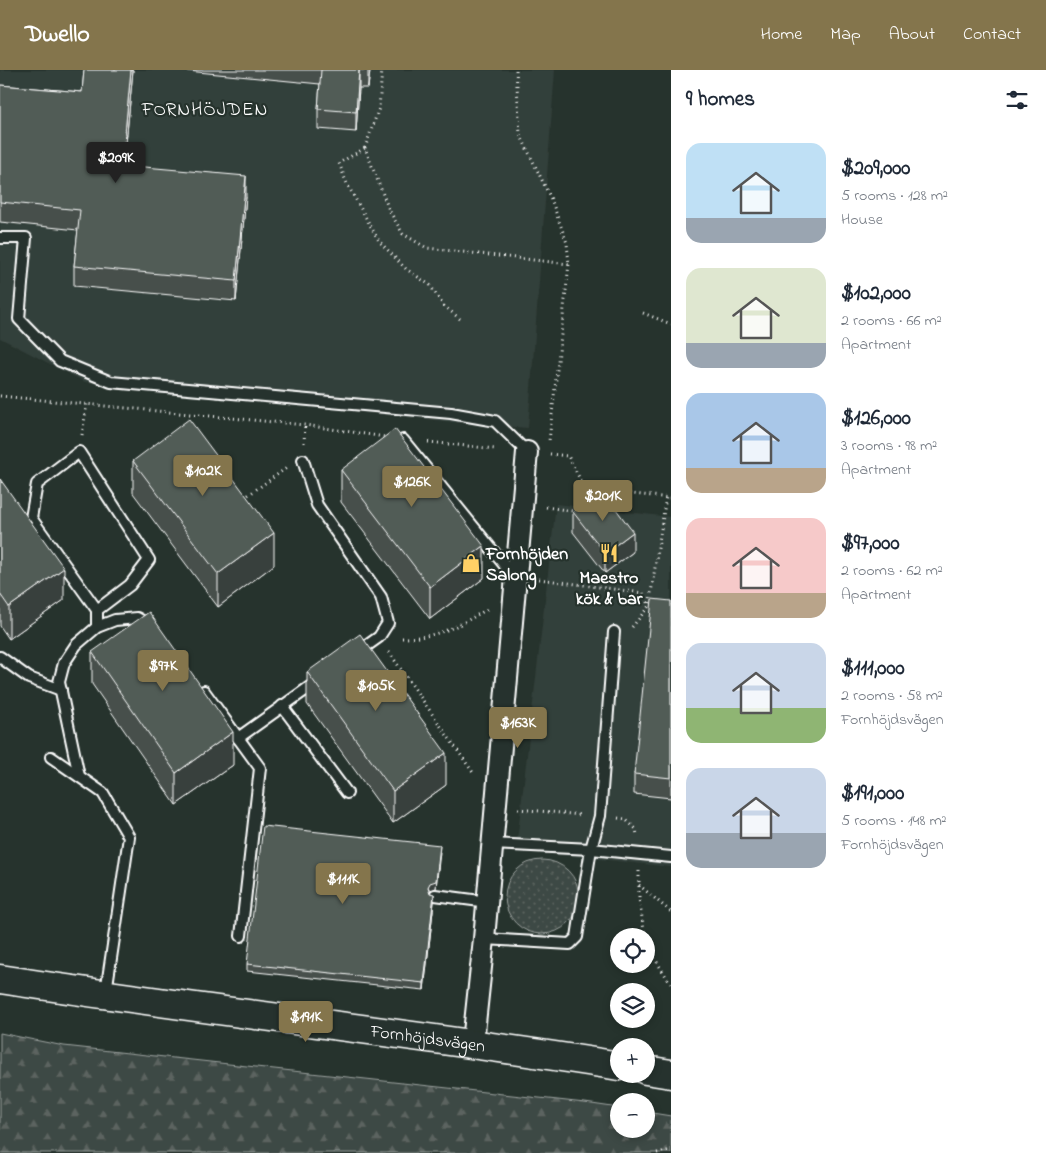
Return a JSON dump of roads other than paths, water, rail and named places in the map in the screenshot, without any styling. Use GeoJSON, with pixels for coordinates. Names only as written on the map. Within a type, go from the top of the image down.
{"type":"FeatureCollection","features":[{"type":"Feature","properties":{"kind":"street"},"geometry":{"type":"LineString","coordinates":[[473,1042],[488,902],[527,452]]}},
{"type":"Feature","properties":{"kind":"street","name":"Fornhöjdsvägen"},"geometry":{"type":"LineString","coordinates":[[0,980],[106,996],[473,1042],[610,1065]]}},
{"type":"Feature","properties":{"kind":"street"},"geometry":{"type":"LineString","coordinates":[[655,1071],[671,1074]]}},
{"type":"Feature","properties":{"kind":"lane"},"geometry":{"type":"LineString","coordinates":[[0,238],[26,238],[19,319],[60,361],[111,382],[451,413],[495,421],[527,452]]}},
{"type":"Feature","properties":{"kind":"lane"},"geometry":{"type":"LineString","coordinates":[[403,440],[515,578]]}},
{"type":"Feature","properties":{"kind":"lane"},"geometry":{"type":"LineString","coordinates":[[97,610],[130,586],[149,560],[79,452],[37,484],[31,518],[97,610],[98,627]]}},
{"type":"Feature","properties":{"kind":"lane"},"geometry":{"type":"LineString","coordinates":[[303,460],[317,505],[381,597],[388,623],[379,637],[346,660]]}},
{"type":"Feature","properties":{"kind":"lane"},"geometry":{"type":"LineString","coordinates":[[79,776],[59,682],[64,664],[76,645],[98,627],[115,620],[137,618],[160,630]]}},
{"type":"Feature","properties":{"kind":"lane"},"geometry":{"type":"LineString","coordinates":[[484,939],[570,944],[577,937],[591,849],[600,816],[614,632]]}},
{"type":"Feature","properties":{"kind":"lane"},"geometry":{"type":"LineString","coordinates":[[0,657],[29,678],[61,690]]}},
{"type":"Feature","properties":{"kind":"lane"},"geometry":{"type":"LineString","coordinates":[[238,738],[330,672]]}},
{"type":"Feature","properties":{"kind":"lane"},"geometry":{"type":"LineString","coordinates":[[199,684],[260,768],[241,936]]}},
{"type":"Feature","properties":{"kind":"lane"},"geometry":{"type":"LineString","coordinates":[[282,706],[347,793]]}},
{"type":"Feature","properties":{"kind":"lane"},"geometry":{"type":"LineString","coordinates":[[51,757],[103,793],[129,836],[106,996]]}},
{"type":"Feature","properties":{"kind":"lane"},"geometry":{"type":"LineString","coordinates":[[493,844],[591,849],[671,858]]}},
{"type":"Feature","properties":{"kind":"lane"},"geometry":{"type":"LineString","coordinates":[[435,895],[488,902]]}},
{"type":"Feature","properties":{"kind":"place","name":"Maestro kök & bar"},"geometry":{"type":"Point","coordinates":[609,553]}},
{"type":"Feature","properties":{"kind":"place","name":"Fornhöjden Salong"},"geometry":{"type":"Point","coordinates":[471,563]}},
{"type":"Feature","properties":{"kind":"district","name":"FORNHÖJDEN"},"geometry":{"type":"Point","coordinates":[205,108]}}]}
